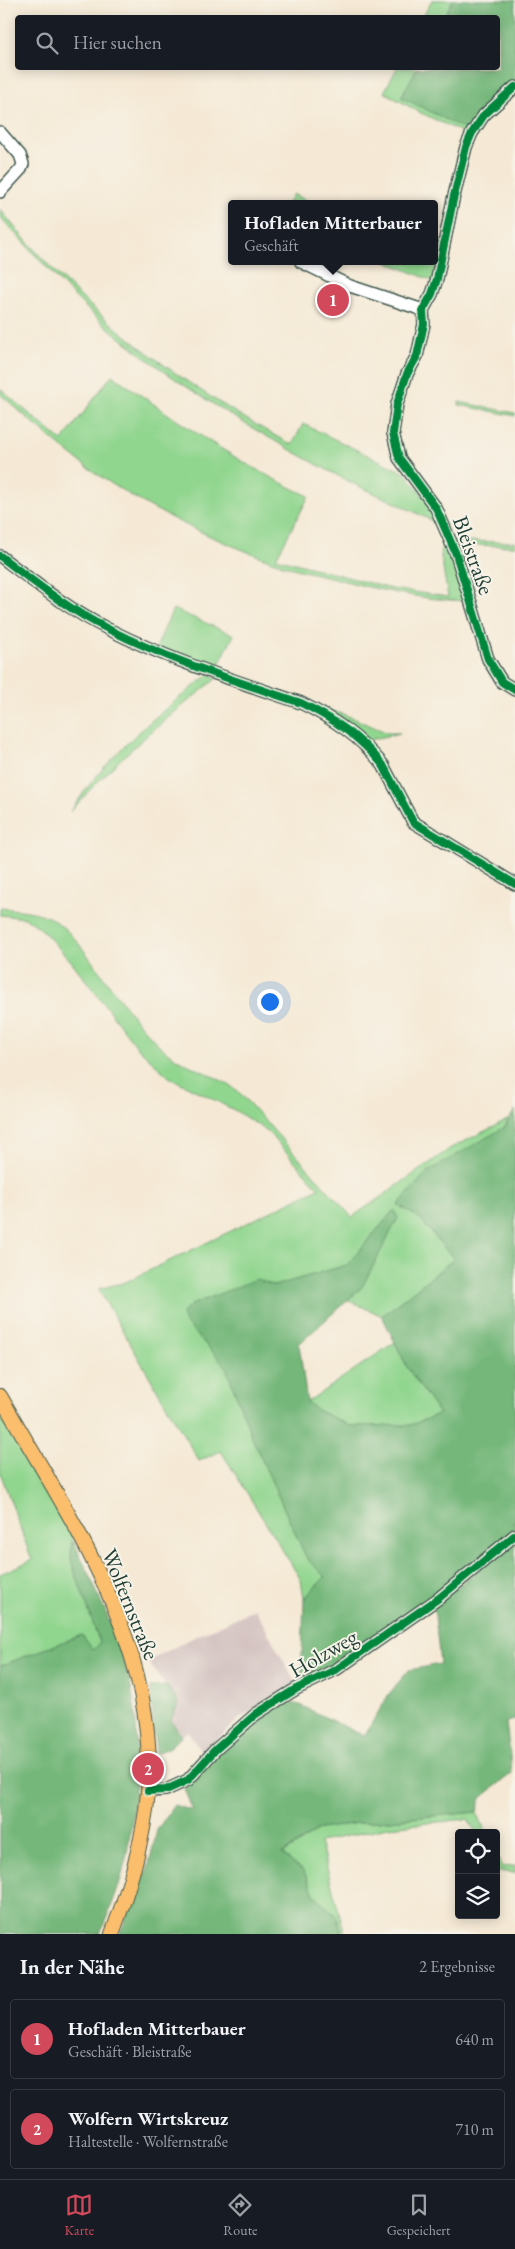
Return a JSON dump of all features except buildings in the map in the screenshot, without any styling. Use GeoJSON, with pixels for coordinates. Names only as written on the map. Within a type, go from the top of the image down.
{"type":"FeatureCollection","features":[{"type":"Feature","properties":{"kind":"main road","name":"Wolfernstraße"},"geometry":{"type":"LineString","coordinates":[[0,1396],[68,1514],[112,1599],[135,1665],[147,1734],[148,1790],[136,1862],[112,1934]]}},
{"type":"Feature","properties":{"kind":"street"},"geometry":{"type":"LineString","coordinates":[[307,265],[350,286],[424,310],[437,279],[453,200],[469,140],[484,115],[515,87]]}},
{"type":"Feature","properties":{"kind":"street"},"geometry":{"type":"LineString","coordinates":[[0,132],[20,155],[23,164],[21,169],[0,192]]}},
{"type":"Feature","properties":{"kind":"street","name":"Bleistraße"},"geometry":{"type":"LineString","coordinates":[[424,310],[424,324],[417,356],[407,374],[397,404],[393,433],[399,458],[436,508],[456,554],[490,663],[502,682],[515,690]]}},
{"type":"Feature","properties":{"kind":"street"},"geometry":{"type":"LineString","coordinates":[[0,556],[35,583],[106,629],[139,644],[210,671],[301,703],[344,727],[365,744],[383,765],[409,817],[419,826],[515,884]]}},
{"type":"Feature","properties":{"kind":"street","name":"Holzweg"},"geometry":{"type":"LineString","coordinates":[[148,1790],[166,1790],[188,1780],[215,1750],[256,1714],[296,1689],[337,1669],[439,1598],[515,1535]]}},
{"type":"Feature","properties":{"kind":"shaded area"},"geometry":{"type":"Polygon","coordinates":[[[255,1609],[297,1685],[240,1718],[202,1754],[188,1731],[181,1736],[171,1720],[179,1703],[148,1662],[184,1642],[255,1609]]]}},
{"type":"Feature","properties":{"kind":"green space"},"geometry":{"type":"Polygon","coordinates":[[[432,0],[453,0],[445,15],[424,15],[432,0]]]}},
{"type":"Feature","properties":{"kind":"green space"},"geometry":{"type":"Polygon","coordinates":[[[453,0],[515,0],[515,83],[483,108],[469,131],[401,97],[416,70],[500,70],[500,15],[445,15],[453,0]]]}},
{"type":"Feature","properties":{"kind":"green space"},"geometry":{"type":"Polygon","coordinates":[[[396,70],[416,70],[402,97],[469,131],[468,135],[419,112],[384,92],[396,70]]]}},
{"type":"Feature","properties":{"kind":"green space"},"geometry":{"type":"Polygon","coordinates":[[[293,194],[306,200],[289,200],[293,194]]]}},
{"type":"Feature","properties":{"kind":"green space"},"geometry":{"type":"Polygon","coordinates":[[[0,209],[63,280],[134,342],[171,370],[210,397],[292,445],[303,424],[405,473],[429,503],[441,526],[343,478],[268,437],[208,401],[150,361],[122,340],[72,294],[2,219],[0,209]]]}},
{"type":"Feature","properties":{"kind":"green space"},"geometry":{"type":"Polygon","coordinates":[[[394,265],[436,265],[433,281],[394,265]]]}},
{"type":"Feature","properties":{"kind":"green space"},"geometry":{"type":"Polygon","coordinates":[[[112,375],[232,455],[309,496],[276,558],[392,589],[448,597],[441,557],[442,543],[450,544],[468,601],[400,594],[303,571],[280,564],[210,536],[150,507],[97,474],[54,441],[0,394],[0,389],[62,441],[112,375]]]}},
{"type":"Feature","properties":{"kind":"green space"},"geometry":{"type":"Polygon","coordinates":[[[459,402],[515,413],[515,416],[459,405],[459,402]]]}},
{"type":"Feature","properties":{"kind":"green space"},"geometry":{"type":"Polygon","coordinates":[[[453,541],[515,542],[515,546],[459,545],[456,548],[453,541]]]}},
{"type":"Feature","properties":{"kind":"green space"},"geometry":{"type":"Polygon","coordinates":[[[173,609],[234,635],[216,670],[156,648],[173,609]]]}},
{"type":"Feature","properties":{"kind":"green space"},"geometry":{"type":"Polygon","coordinates":[[[210,674],[216,679],[140,742],[104,775],[70,812],[117,753],[170,705],[210,674]]]}},
{"type":"Feature","properties":{"kind":"green space"},"geometry":{"type":"Polygon","coordinates":[[[302,701],[348,716],[388,733],[400,733],[365,741],[302,701]]]}},
{"type":"Feature","properties":{"kind":"green space"},"geometry":{"type":"Polygon","coordinates":[[[0,908],[40,914],[52,919],[65,929],[150,1036],[177,1059],[228,1084],[238,1091],[352,1217],[451,1148],[509,1119],[505,1127],[398,1205],[419,1218],[454,1259],[382,1316],[348,1300],[362,1287],[394,1210],[347,1265],[274,1286],[184,1321],[225,1365],[253,1440],[307,1559],[325,1577],[304,1599],[301,1580],[221,1451],[199,1461],[98,1289],[126,1282],[319,1188],[267,1131],[236,1111],[169,1077],[137,1047],[71,961],[41,929],[26,918],[0,915],[0,908]]]}},
{"type":"Feature","properties":{"kind":"green space"},"geometry":{"type":"Polygon","coordinates":[[[515,1110],[515,1531],[408,1616],[336,1664],[301,1682],[304,1599],[325,1577],[307,1559],[253,1440],[225,1365],[184,1321],[182,1313],[191,1305],[257,1279],[274,1286],[347,1265],[394,1210],[398,1218],[362,1287],[299,1344],[307,1402],[317,1410],[350,1426],[411,1425],[439,1414],[407,1367],[382,1316],[454,1259],[419,1218],[398,1205],[427,1172],[505,1127],[515,1110]]]}},
{"type":"Feature","properties":{"kind":"green space"},"geometry":{"type":"Polygon","coordinates":[[[395,1342],[407,1367],[439,1414],[411,1425],[350,1426],[317,1410],[307,1402],[395,1342]]]}},
{"type":"Feature","properties":{"kind":"green space"},"geometry":{"type":"Polygon","coordinates":[[[0,1408],[72,1535],[71,1561],[100,1643],[93,1650],[82,1635],[0,1666],[0,1574],[32,1560],[0,1472],[0,1408]]]}},
{"type":"Feature","properties":{"kind":"green space"},"geometry":{"type":"Polygon","coordinates":[[[515,1540],[515,1720],[506,1722],[512,1773],[481,1798],[477,1812],[357,1823],[320,1829],[282,1854],[304,1872],[314,1894],[337,1917],[342,1934],[120,1934],[135,1893],[148,1868],[157,1830],[174,1805],[193,1811],[184,1789],[236,1735],[280,1701],[300,1705],[364,1736],[389,1694],[409,1670],[440,1664],[434,1606],[515,1540]]]}},
{"type":"Feature","properties":{"kind":"green space"},"geometry":{"type":"Polygon","coordinates":[[[72,1541],[114,1632],[131,1688],[137,1750],[133,1817],[126,1858],[118,1887],[100,1934],[0,1934],[0,1666],[82,1635],[93,1650],[100,1643],[71,1561],[72,1541]]]}},
{"type":"Feature","properties":{"kind":"green space"},"geometry":{"type":"Polygon","coordinates":[[[167,1686],[179,1703],[171,1720],[181,1736],[169,1748],[156,1753],[150,1687],[167,1686]]]}},
{"type":"Feature","properties":{"kind":"green space"},"geometry":{"type":"Polygon","coordinates":[[[477,1812],[484,1829],[474,1829],[468,1819],[388,1827],[320,1842],[345,1934],[342,1934],[337,1917],[314,1894],[304,1872],[282,1855],[320,1829],[357,1823],[477,1812]]]}},
{"type":"Feature","properties":{"kind":"green space"},"geometry":{"type":"Polygon","coordinates":[[[500,1863],[502,1867],[515,1866],[515,1873],[500,1871],[500,1863]]]}},
{"type":"Feature","properties":{"kind":"cycle path"},"geometry":{"type":"LineString","coordinates":[[515,87],[484,115],[472,133],[466,147],[437,279],[432,294],[423,310],[424,324],[417,356],[407,374],[397,404],[393,433],[399,458],[436,508],[456,554],[488,659],[502,682],[515,690]]}},
{"type":"Feature","properties":{"kind":"cycle path"},"geometry":{"type":"LineString","coordinates":[[0,556],[39,586],[108,629],[155,651],[301,703],[335,722],[356,737],[383,765],[413,822],[515,884]]}},
{"type":"Feature","properties":{"kind":"cycle path"},"geometry":{"type":"LineString","coordinates":[[148,1791],[166,1790],[188,1780],[215,1750],[256,1714],[296,1689],[337,1669],[439,1598],[515,1535]]}},
{"type":"Feature","properties":{"kind":"place","name":"Hofladen Mitterbauer"},"geometry":{"type":"Point","coordinates":[333,300]}},
{"type":"Feature","properties":{"kind":"place","name":"Wolfern Wirtskreuz"},"geometry":{"type":"Point","coordinates":[148,1769]}}]}
